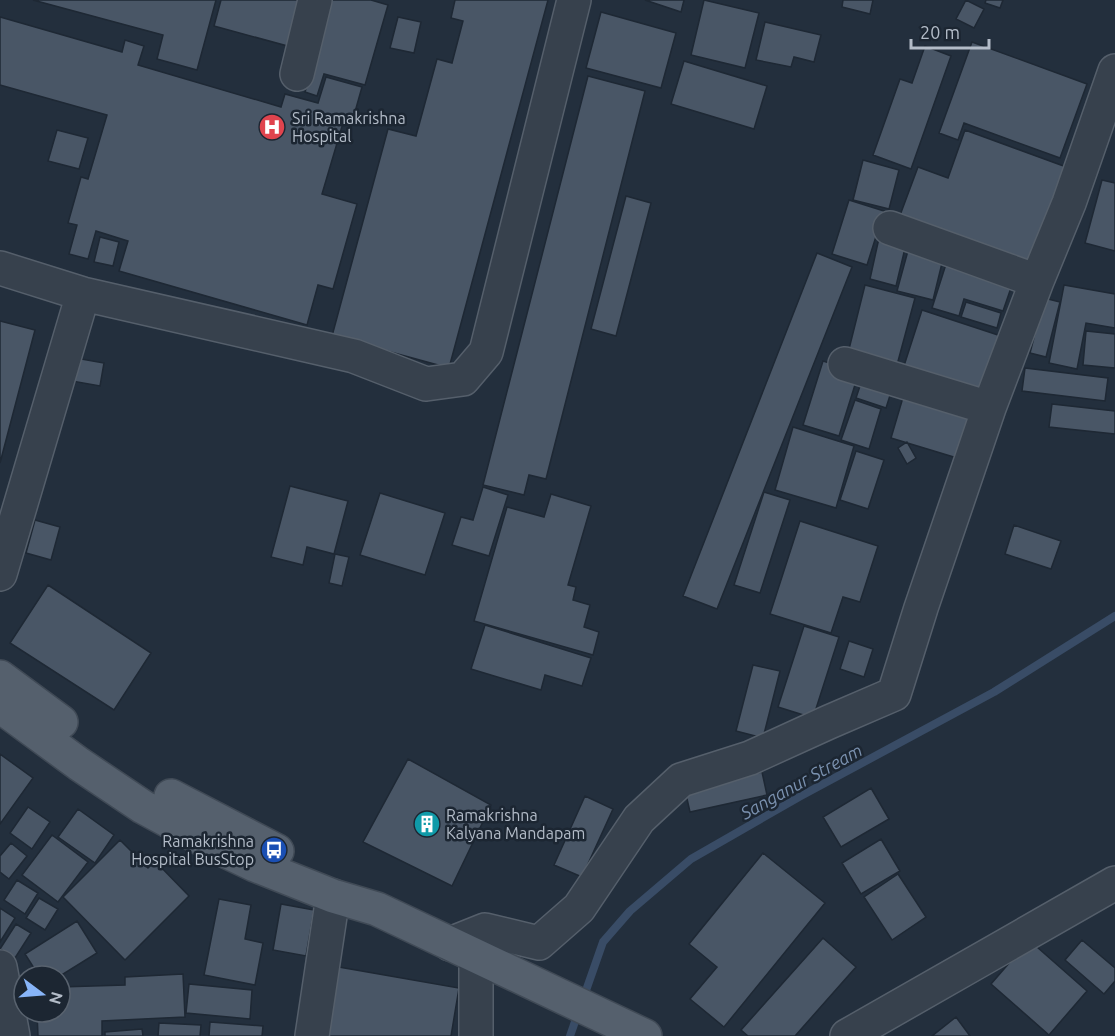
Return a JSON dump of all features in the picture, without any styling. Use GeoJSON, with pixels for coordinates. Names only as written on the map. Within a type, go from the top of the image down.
{"type":"FeatureCollection","features":[{"type":"Feature","properties":{"kind":"main road"},"geometry":{"type":"LineString","coordinates":[[0,677],[108,757],[151,784],[190,807],[274,850],[351,880],[377,909]]}},
{"type":"Feature","properties":{"kind":"main road"},"geometry":{"type":"LineString","coordinates":[[0,706],[143,807],[213,845],[255,865],[333,896],[377,909],[631,1029]]}},
{"type":"Feature","properties":{"kind":"street"},"geometry":{"type":"LineString","coordinates":[[297,74],[315,0]]}},
{"type":"Feature","properties":{"kind":"street"},"geometry":{"type":"LineString","coordinates":[[0,268],[83,294],[354,356],[426,384],[463,379],[486,352],[574,0]]}},
{"type":"Feature","properties":{"kind":"street"},"geometry":{"type":"LineString","coordinates":[[476,1036],[473,955],[485,930],[539,943],[579,908],[639,819],[681,780],[750,758],[894,694],[989,408],[1069,203],[1115,71]]}},
{"type":"Feature","properties":{"kind":"street"},"geometry":{"type":"LineString","coordinates":[[890,228],[1037,281]]}},
{"type":"Feature","properties":{"kind":"street"},"geometry":{"type":"LineString","coordinates":[[0,574],[83,294]]}},
{"type":"Feature","properties":{"kind":"street"},"geometry":{"type":"LineString","coordinates":[[845,364],[989,408]]}},
{"type":"Feature","properties":{"kind":"street"},"geometry":{"type":"LineString","coordinates":[[848,1036],[1115,883]]}},
{"type":"Feature","properties":{"kind":"street"},"geometry":{"type":"LineString","coordinates":[[312,1036],[333,896]]}},
{"type":"Feature","properties":{"kind":"street"},"geometry":{"type":"LineString","coordinates":[[0,967],[13,1036]]}},
{"type":"Feature","properties":{"kind":"building"},"geometry":{"type":"Polygon","coordinates":[[[33,0],[216,0],[197,70],[157,59],[163,35],[33,0]]]}},
{"type":"Feature","properties":{"kind":"building"},"geometry":{"type":"Polygon","coordinates":[[[221,0],[307,0],[295,48],[214,26],[221,0]]]}},
{"type":"Feature","properties":{"kind":"building"},"geometry":{"type":"Polygon","coordinates":[[[332,0],[371,0],[388,5],[365,85],[324,74],[317,96],[305,92],[332,0]]]}},
{"type":"Feature","properties":{"kind":"building"},"geometry":{"type":"Polygon","coordinates":[[[455,0],[548,0],[449,368],[332,336],[388,129],[416,136],[437,59],[452,63],[463,21],[451,18],[455,0]]]}},
{"type":"Feature","properties":{"kind":"building"},"geometry":{"type":"Polygon","coordinates":[[[645,0],[684,0],[681,12],[645,0]]]}},
{"type":"Feature","properties":{"kind":"building"},"geometry":{"type":"Polygon","coordinates":[[[704,0],[759,13],[745,68],[691,55],[704,0]]]}},
{"type":"Feature","properties":{"kind":"building"},"geometry":{"type":"Polygon","coordinates":[[[843,0],[873,0],[870,14],[842,7],[843,0]]]}},
{"type":"Feature","properties":{"kind":"building"},"geometry":{"type":"Polygon","coordinates":[[[966,0],[984,9],[974,28],[956,19],[966,0]]]}},
{"type":"Feature","properties":{"kind":"building"},"geometry":{"type":"Polygon","coordinates":[[[986,0],[1003,0],[1000,8],[985,3],[986,0]]]}},
{"type":"Feature","properties":{"kind":"building"},"geometry":{"type":"Polygon","coordinates":[[[601,12],[676,33],[661,88],[586,68],[601,12]]]}},
{"type":"Feature","properties":{"kind":"building"},"geometry":{"type":"Polygon","coordinates":[[[0,17],[122,52],[125,40],[144,46],[138,65],[281,107],[285,94],[318,103],[326,77],[362,87],[351,126],[343,123],[322,194],[357,204],[333,289],[318,285],[307,325],[119,271],[128,241],[96,231],[88,259],[69,254],[77,225],[68,223],[81,177],[88,179],[107,115],[0,85],[0,17]]]}},
{"type":"Feature","properties":{"kind":"building"},"geometry":{"type":"Polygon","coordinates":[[[398,17],[421,22],[414,53],[390,48],[398,17]]]}},
{"type":"Feature","properties":{"kind":"building"},"geometry":{"type":"Polygon","coordinates":[[[765,22],[821,35],[814,62],[794,57],[791,67],[756,60],[765,22]]]}},
{"type":"Feature","properties":{"kind":"building"},"geometry":{"type":"Polygon","coordinates":[[[972,42],[1087,84],[1060,158],[964,123],[958,140],[939,133],[972,42]]]}},
{"type":"Feature","properties":{"kind":"building"},"geometry":{"type":"Polygon","coordinates":[[[925,46],[951,56],[911,169],[873,155],[900,79],[912,83],[925,46]]]}},
{"type":"Feature","properties":{"kind":"building"},"geometry":{"type":"Polygon","coordinates":[[[684,61],[767,86],[754,129],[671,104],[684,61]]]}},
{"type":"Feature","properties":{"kind":"building"},"geometry":{"type":"Polygon","coordinates":[[[588,76],[645,91],[546,479],[529,475],[524,495],[483,485],[588,76]]]}},
{"type":"Feature","properties":{"kind":"building"},"geometry":{"type":"Polygon","coordinates":[[[57,130],[88,138],[79,169],[48,161],[57,130]]]}},
{"type":"Feature","properties":{"kind":"building"},"geometry":{"type":"Polygon","coordinates":[[[965,130],[1069,168],[1032,267],[899,218],[918,167],[948,178],[965,130]]]}},
{"type":"Feature","properties":{"kind":"building"},"geometry":{"type":"Polygon","coordinates":[[[863,160],[899,170],[889,209],[853,200],[863,160]]]}},
{"type":"Feature","properties":{"kind":"building"},"geometry":{"type":"Polygon","coordinates":[[[1102,180],[1115,183],[1115,251],[1085,243],[1102,180]]]}},
{"type":"Feature","properties":{"kind":"building"},"geometry":{"type":"Polygon","coordinates":[[[626,196],[651,203],[616,336],[591,329],[626,196]]]}},
{"type":"Feature","properties":{"kind":"building"},"geometry":{"type":"Polygon","coordinates":[[[849,200],[884,211],[867,265],[832,254],[849,200]]]}},
{"type":"Feature","properties":{"kind":"building"},"geometry":{"type":"Polygon","coordinates":[[[100,237],[119,242],[113,266],[94,262],[100,237]]]}},
{"type":"Feature","properties":{"kind":"building"},"geometry":{"type":"Polygon","coordinates":[[[879,238],[906,244],[896,286],[870,279],[879,238]]]}},
{"type":"Feature","properties":{"kind":"building"},"geometry":{"type":"Polygon","coordinates":[[[909,247],[944,255],[933,300],[897,291],[909,247]]]}},
{"type":"Feature","properties":{"kind":"building"},"geometry":{"type":"Polygon","coordinates":[[[817,253],[852,267],[717,609],[683,596],[817,253]]]}},
{"type":"Feature","properties":{"kind":"building"},"geometry":{"type":"Polygon","coordinates":[[[947,261],[1013,282],[1003,311],[964,299],[959,316],[932,308],[947,261]]]}},
{"type":"Feature","properties":{"kind":"building"},"geometry":{"type":"Polygon","coordinates":[[[865,285],[915,298],[897,365],[848,353],[865,285]]]}},
{"type":"Feature","properties":{"kind":"building"},"geometry":{"type":"Polygon","coordinates":[[[1064,285],[1115,294],[1115,328],[1086,323],[1077,369],[1049,363],[1064,285]]]}},
{"type":"Feature","properties":{"kind":"building"},"geometry":{"type":"Polygon","coordinates":[[[1044,298],[1060,302],[1046,357],[1030,353],[1044,298]]]}},
{"type":"Feature","properties":{"kind":"building"},"geometry":{"type":"Polygon","coordinates":[[[966,302],[1001,313],[997,328],[961,317],[966,302]]]}},
{"type":"Feature","properties":{"kind":"building"},"geometry":{"type":"Polygon","coordinates":[[[922,310],[1001,336],[980,398],[902,372],[922,310]]]}},
{"type":"Feature","properties":{"kind":"building"},"geometry":{"type":"Polygon","coordinates":[[[0,321],[35,330],[0,463],[0,321]]]}},
{"type":"Feature","properties":{"kind":"building"},"geometry":{"type":"Polygon","coordinates":[[[1086,331],[1115,334],[1115,368],[1083,365],[1086,331]]]}},
{"type":"Feature","properties":{"kind":"building"},"geometry":{"type":"Polygon","coordinates":[[[70,357],[104,363],[100,386],[66,380],[70,357]]]}},
{"type":"Feature","properties":{"kind":"building"},"geometry":{"type":"Polygon","coordinates":[[[823,361],[859,372],[839,436],[803,425],[823,361]]]}},
{"type":"Feature","properties":{"kind":"building"},"geometry":{"type":"Polygon","coordinates":[[[1025,368],[1108,378],[1105,401],[1022,391],[1025,368]]]}},
{"type":"Feature","properties":{"kind":"building"},"geometry":{"type":"Polygon","coordinates":[[[863,377],[893,386],[886,408],[856,398],[863,377]]]}},
{"type":"Feature","properties":{"kind":"building"},"geometry":{"type":"Polygon","coordinates":[[[904,394],[970,415],[957,458],[891,438],[904,394]]]}},
{"type":"Feature","properties":{"kind":"building"},"geometry":{"type":"Polygon","coordinates":[[[855,400],[881,409],[869,449],[841,440],[855,400]]]}},
{"type":"Feature","properties":{"kind":"building"},"geometry":{"type":"Polygon","coordinates":[[[1052,404],[1115,411],[1115,434],[1049,427],[1052,404]]]}},
{"type":"Feature","properties":{"kind":"building"},"geometry":{"type":"Polygon","coordinates":[[[793,427],[854,446],[836,508],[775,490],[793,427]]]}},
{"type":"Feature","properties":{"kind":"building"},"geometry":{"type":"Polygon","coordinates":[[[907,442],[916,458],[907,464],[898,448],[907,442]]]}},
{"type":"Feature","properties":{"kind":"building"},"geometry":{"type":"Polygon","coordinates":[[[856,451],[884,460],[868,509],[840,500],[856,451]]]}},
{"type":"Feature","properties":{"kind":"building"},"geometry":{"type":"Polygon","coordinates":[[[290,486],[348,501],[334,554],[307,547],[303,565],[271,557],[290,486]]]}},
{"type":"Feature","properties":{"kind":"building"},"geometry":{"type":"Polygon","coordinates":[[[483,487],[508,495],[489,556],[452,545],[461,517],[473,520],[483,487]]]}},
{"type":"Feature","properties":{"kind":"building"},"geometry":{"type":"Polygon","coordinates":[[[764,492],[790,500],[760,593],[734,585],[764,492]]]}},
{"type":"Feature","properties":{"kind":"building"},"geometry":{"type":"Polygon","coordinates":[[[380,493],[445,513],[425,575],[360,555],[380,493]]]}},
{"type":"Feature","properties":{"kind":"building"},"geometry":{"type":"Polygon","coordinates":[[[551,494],[591,506],[568,585],[576,587],[573,600],[590,605],[584,627],[599,632],[593,655],[474,621],[507,507],[544,517],[551,494]]]}},
{"type":"Feature","properties":{"kind":"building"},"geometry":{"type":"Polygon","coordinates":[[[35,520],[60,527],[51,560],[26,553],[35,520]]]}},
{"type":"Feature","properties":{"kind":"building"},"geometry":{"type":"Polygon","coordinates":[[[800,521],[878,546],[860,602],[843,597],[831,633],[770,614],[800,521]]]}},
{"type":"Feature","properties":{"kind":"building"},"geometry":{"type":"Polygon","coordinates":[[[1014,525],[1061,541],[1051,569],[1005,554],[1014,525]]]}},
{"type":"Feature","properties":{"kind":"building"},"geometry":{"type":"Polygon","coordinates":[[[335,554],[349,557],[342,586],[329,583],[335,554]]]}},
{"type":"Feature","properties":{"kind":"building"},"geometry":{"type":"Polygon","coordinates":[[[48,585],[151,653],[114,710],[10,643],[48,585]]]}},
{"type":"Feature","properties":{"kind":"building"},"geometry":{"type":"Polygon","coordinates":[[[485,625],[591,658],[582,686],[545,675],[541,690],[471,669],[485,625]]]}},
{"type":"Feature","properties":{"kind":"building"},"geometry":{"type":"Polygon","coordinates":[[[804,626],[839,637],[813,718],[778,707],[804,626]]]}},
{"type":"Feature","properties":{"kind":"building"},"geometry":{"type":"Polygon","coordinates":[[[849,641],[873,649],[864,677],[840,669],[849,641]]]}},
{"type":"Feature","properties":{"kind":"building"},"geometry":{"type":"Polygon","coordinates":[[[753,665],[780,671],[763,738],[736,731],[753,665]]]}},
{"type":"Feature","properties":{"kind":"building"},"geometry":{"type":"Polygon","coordinates":[[[0,754],[33,778],[0,824],[0,754]]]}},
{"type":"Feature","properties":{"kind":"building","name":"Ramakrishna Kalyana Mandapam"},"geometry":{"type":"Polygon","coordinates":[[[408,759],[491,805],[452,886],[363,842],[408,759]]]}},
{"type":"Feature","properties":{"kind":"building"},"geometry":{"type":"Polygon","coordinates":[[[762,772],[767,795],[690,812],[685,790],[762,772]]]}},
{"type":"Feature","properties":{"kind":"building"},"geometry":{"type":"Polygon","coordinates":[[[871,788],[889,819],[841,847],[823,817],[871,788]]]}},
{"type":"Feature","properties":{"kind":"building"},"geometry":{"type":"Polygon","coordinates":[[[585,796],[613,809],[582,877],[554,865],[585,796]]]}},
{"type":"Feature","properties":{"kind":"building"},"geometry":{"type":"Polygon","coordinates":[[[28,807],[50,822],[32,849],[10,833],[28,807]]]}},
{"type":"Feature","properties":{"kind":"building"},"geometry":{"type":"Polygon","coordinates":[[[78,809],[114,835],[95,863],[58,837],[78,809]]]}},
{"type":"Feature","properties":{"kind":"building"},"geometry":{"type":"Polygon","coordinates":[[[52,835],[88,862],[58,902],[22,875],[52,835]]]}},
{"type":"Feature","properties":{"kind":"building"},"geometry":{"type":"Polygon","coordinates":[[[881,839],[900,871],[861,894],[842,863],[881,839]]]}},
{"type":"Feature","properties":{"kind":"building"},"geometry":{"type":"Polygon","coordinates":[[[120,840],[148,868],[155,861],[189,896],[125,960],[63,897],[120,840]]]}},
{"type":"Feature","properties":{"kind":"building"},"geometry":{"type":"Polygon","coordinates":[[[11,843],[27,856],[9,879],[0,872],[0,856],[11,843]]]}},
{"type":"Feature","properties":{"kind":"building"},"geometry":{"type":"Polygon","coordinates":[[[763,853],[825,903],[724,1027],[690,999],[717,967],[689,944],[763,853]]]}},
{"type":"Feature","properties":{"kind":"building"},"geometry":{"type":"Polygon","coordinates":[[[898,874],[926,917],[892,940],[864,897],[898,874]]]}},
{"type":"Feature","properties":{"kind":"building"},"geometry":{"type":"Polygon","coordinates":[[[17,880],[38,893],[25,914],[4,900],[17,880]]]}},
{"type":"Feature","properties":{"kind":"building"},"geometry":{"type":"Polygon","coordinates":[[[39,898],[58,909],[45,930],[26,918],[39,898]]]}},
{"type":"Feature","properties":{"kind":"building"},"geometry":{"type":"Polygon","coordinates":[[[219,899],[251,905],[245,939],[263,943],[255,985],[204,975],[219,899]]]}},
{"type":"Feature","properties":{"kind":"building"},"geometry":{"type":"Polygon","coordinates":[[[281,904],[314,910],[306,956],[273,950],[281,904]]]}},
{"type":"Feature","properties":{"kind":"building"},"geometry":{"type":"Polygon","coordinates":[[[0,908],[15,918],[0,942],[0,908]]]}},
{"type":"Feature","properties":{"kind":"building"},"geometry":{"type":"Polygon","coordinates":[[[77,921],[97,953],[72,969],[72,964],[31,964],[25,954],[77,921]]]}},
{"type":"Feature","properties":{"kind":"building"},"geometry":{"type":"Polygon","coordinates":[[[16,924],[31,933],[15,958],[0,949],[16,924]]]}},
{"type":"Feature","properties":{"kind":"building"},"geometry":{"type":"Polygon","coordinates":[[[823,938],[856,967],[795,1036],[748,1036],[741,1030],[823,938]]]}},
{"type":"Feature","properties":{"kind":"building"},"geometry":{"type":"Polygon","coordinates":[[[1029,940],[1087,991],[1049,1035],[991,984],[1029,940]]]}},
{"type":"Feature","properties":{"kind":"building"},"geometry":{"type":"Polygon","coordinates":[[[1082,940],[1115,968],[1115,981],[1104,994],[1065,960],[1082,940]]]}},
{"type":"Feature","properties":{"kind":"building"},"geometry":{"type":"Polygon","coordinates":[[[333,966],[459,988],[451,1036],[327,1036],[333,966]]]}},
{"type":"Feature","properties":{"kind":"building"},"geometry":{"type":"Polygon","coordinates":[[[183,974],[185,1017],[102,1021],[102,1036],[38,1036],[38,1024],[72,1024],[72,987],[125,985],[125,977],[183,974]]]}},
{"type":"Feature","properties":{"kind":"building"},"geometry":{"type":"Polygon","coordinates":[[[189,984],[252,990],[250,1019],[186,1013],[189,984]]]}},
{"type":"Feature","properties":{"kind":"building"},"geometry":{"type":"Polygon","coordinates":[[[956,1017],[970,1036],[932,1036],[956,1017]]]}},
{"type":"Feature","properties":{"kind":"building"},"geometry":{"type":"Polygon","coordinates":[[[210,1022],[263,1026],[262,1036],[209,1036],[210,1022]]]}},
{"type":"Feature","properties":{"kind":"building"},"geometry":{"type":"Polygon","coordinates":[[[159,1023],[201,1025],[200,1036],[158,1036],[159,1023]]]}},
{"type":"Feature","properties":{"kind":"building"},"geometry":{"type":"Polygon","coordinates":[[[142,1029],[143,1036],[105,1036],[105,1032],[142,1029]]]}},
{"type":"Feature","properties":{"kind":"waterway","name":"Sanganur Stream"},"geometry":{"type":"LineString","coordinates":[[583,999],[603,942],[630,911],[691,859],[799,797],[994,692],[1115,616]]}},
{"type":"Feature","properties":{"kind":"waterway","name":"Sanganur Stream"},"geometry":{"type":"LineString","coordinates":[[570,1036],[578,1013]]}},
{"type":"Feature","properties":{"kind":"place","name":"Sri Ramakrishna Hospital"},"geometry":{"type":"Point","coordinates":[272,127]}},
{"type":"Feature","properties":{"kind":"place","name":"Ramakrishna Kalyana Mandapam"},"geometry":{"type":"Point","coordinates":[427,824]}},
{"type":"Feature","properties":{"kind":"place","name":"Ramakrishna Hospital BusStop"},"geometry":{"type":"Point","coordinates":[274,850]}}]}
